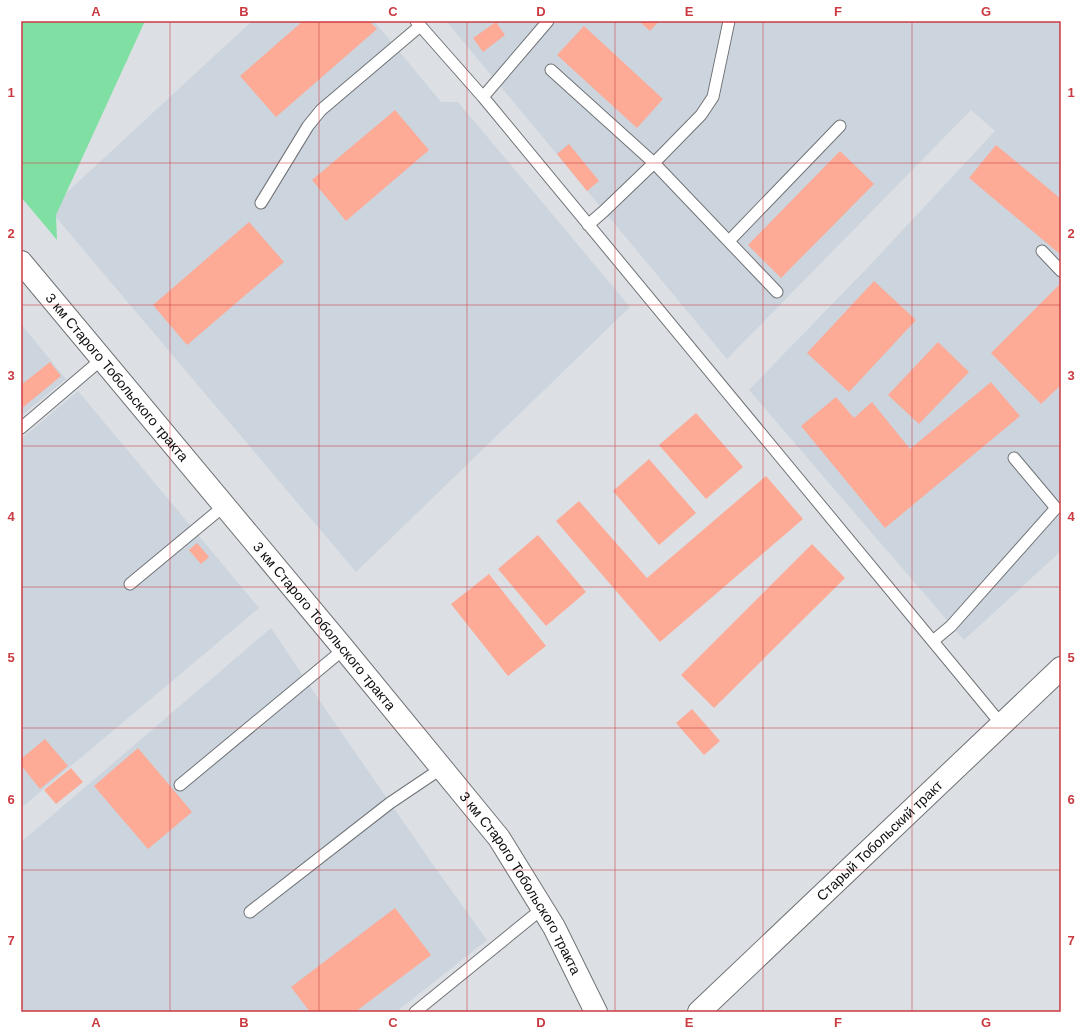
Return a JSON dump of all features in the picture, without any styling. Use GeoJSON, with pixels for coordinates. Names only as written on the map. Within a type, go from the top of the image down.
{"type":"FeatureCollection","features":[{"type":"Feature","properties":{"kind":"street","name":"3 км Старого Тобольского тракта"},"geometry":{"type":"LineString","coordinates":[[21,262],[344,649],[499,838],[554,927],[596,1012]]}},
{"type":"Feature","properties":{"kind":"street","name":"Старый Тобольский тракт"},"geometry":{"type":"LineString","coordinates":[[699,1012],[1061,668]]}},
{"type":"Feature","properties":{"kind":"lane"},"geometry":{"type":"LineString","coordinates":[[483,98],[548,21]]}},
{"type":"Feature","properties":{"kind":"lane"},"geometry":{"type":"LineString","coordinates":[[588,225],[654,163],[701,115],[713,97],[729,21]]}},
{"type":"Feature","properties":{"kind":"lane"},"geometry":{"type":"LineString","coordinates":[[261,203],[308,126],[321,110],[418,23],[483,98],[1002,725]]}},
{"type":"Feature","properties":{"kind":"lane"},"geometry":{"type":"LineString","coordinates":[[551,70],[654,163],[776,292]]}},
{"type":"Feature","properties":{"kind":"lane"},"geometry":{"type":"LineString","coordinates":[[729,242],[840,126]]}},
{"type":"Feature","properties":{"kind":"lane"},"geometry":{"type":"LineString","coordinates":[[1042,251],[1061,270]]}},
{"type":"Feature","properties":{"kind":"lane"},"geometry":{"type":"LineString","coordinates":[[21,428],[102,359]]}},
{"type":"Feature","properties":{"kind":"lane"},"geometry":{"type":"LineString","coordinates":[[933,641],[951,626],[1056,508],[1014,458]]}},
{"type":"Feature","properties":{"kind":"lane"},"geometry":{"type":"LineString","coordinates":[[130,584],[224,506]]}},
{"type":"Feature","properties":{"kind":"lane"},"geometry":{"type":"LineString","coordinates":[[180,784],[344,649]]}},
{"type":"Feature","properties":{"kind":"lane"},"geometry":{"type":"LineString","coordinates":[[250,912],[390,803],[442,768]]}},
{"type":"Feature","properties":{"kind":"lane"},"geometry":{"type":"LineString","coordinates":[[415,1012],[543,908]]}},
{"type":"Feature","properties":{"kind":"shaded area"},"geometry":{"type":"Polygon","coordinates":[[[252,21],[374,21],[441,102],[458,102],[630,307],[356,572],[49,209],[252,21]]]}},
{"type":"Feature","properties":{"kind":"shaded area"},"geometry":{"type":"Polygon","coordinates":[[[446,21],[1061,21],[1061,551],[964,640],[749,390],[872,263],[995,131],[971,110],[727,359],[446,21]]]}},
{"type":"Feature","properties":{"kind":"shaded area"},"geometry":{"type":"Polygon","coordinates":[[[21,324],[66,379],[21,416],[21,324]]]}},
{"type":"Feature","properties":{"kind":"shaded area"},"geometry":{"type":"Polygon","coordinates":[[[78,391],[259,608],[21,808],[21,439],[78,391]]]}},
{"type":"Feature","properties":{"kind":"shaded area"},"geometry":{"type":"Polygon","coordinates":[[[271,628],[330,716],[487,940],[396,1012],[21,1012],[21,842],[271,628]]]}},
{"type":"Feature","properties":{"kind":"green space"},"geometry":{"type":"Polygon","coordinates":[[[21,21],[145,21],[56,215],[57,240],[21,197],[21,21]]]}},
{"type":"Feature","properties":{"kind":"building"},"geometry":{"type":"Polygon","coordinates":[[[303,21],[369,21],[377,29],[276,117],[240,76],[303,21]]]}},
{"type":"Feature","properties":{"kind":"building"},"geometry":{"type":"Polygon","coordinates":[[[639,21],[659,21],[650,31],[639,21]]]}},
{"type":"Feature","properties":{"kind":"building"},"geometry":{"type":"Polygon","coordinates":[[[496,22],[505,35],[483,52],[473,38],[496,22]]]}},
{"type":"Feature","properties":{"kind":"building"},"geometry":{"type":"Polygon","coordinates":[[[584,26],[663,99],[637,128],[557,55],[584,26]]]}},
{"type":"Feature","properties":{"kind":"building"},"geometry":{"type":"Polygon","coordinates":[[[395,110],[429,150],[346,221],[312,180],[395,110]]]}},
{"type":"Feature","properties":{"kind":"building"},"geometry":{"type":"Polygon","coordinates":[[[569,144],[599,181],[587,191],[557,154],[569,144]]]}},
{"type":"Feature","properties":{"kind":"building"},"geometry":{"type":"Polygon","coordinates":[[[996,145],[1061,199],[1061,255],[969,178],[996,145]]]}},
{"type":"Feature","properties":{"kind":"building"},"geometry":{"type":"Polygon","coordinates":[[[840,151],[874,184],[781,278],[748,245],[840,151]]]}},
{"type":"Feature","properties":{"kind":"building"},"geometry":{"type":"Polygon","coordinates":[[[249,222],[284,262],[187,345],[153,305],[249,222]]]}},
{"type":"Feature","properties":{"kind":"building"},"geometry":{"type":"Polygon","coordinates":[[[874,281],[916,320],[849,392],[807,353],[874,281]]]}},
{"type":"Feature","properties":{"kind":"building"},"geometry":{"type":"Polygon","coordinates":[[[1059,285],[1061,287],[1061,385],[1041,404],[991,353],[1059,285]]]}},
{"type":"Feature","properties":{"kind":"building"},"geometry":{"type":"Polygon","coordinates":[[[938,342],[969,372],[919,424],[888,395],[938,342]]]}},
{"type":"Feature","properties":{"kind":"building"},"geometry":{"type":"Polygon","coordinates":[[[50,362],[61,376],[21,409],[21,385],[50,362]]]}},
{"type":"Feature","properties":{"kind":"building"},"geometry":{"type":"Polygon","coordinates":[[[991,382],[1020,416],[885,528],[801,426],[836,397],[854,418],[872,402],[910,449],[991,382]]]}},
{"type":"Feature","properties":{"kind":"building"},"geometry":{"type":"Polygon","coordinates":[[[696,413],[743,467],[706,499],[659,445],[696,413]]]}},
{"type":"Feature","properties":{"kind":"building"},"geometry":{"type":"Polygon","coordinates":[[[649,459],[696,513],[659,545],[613,491],[649,459]]]}},
{"type":"Feature","properties":{"kind":"building"},"geometry":{"type":"Polygon","coordinates":[[[766,476],[803,519],[660,642],[556,521],[579,501],[647,578],[766,476]]]}},
{"type":"Feature","properties":{"kind":"building"},"geometry":{"type":"Polygon","coordinates":[[[538,535],[586,592],[546,626],[498,569],[538,535]]]}},
{"type":"Feature","properties":{"kind":"building"},"geometry":{"type":"Polygon","coordinates":[[[197,543],[209,557],[201,564],[189,550],[197,543]]]}},
{"type":"Feature","properties":{"kind":"building"},"geometry":{"type":"Polygon","coordinates":[[[812,544],[845,578],[714,708],[681,675],[812,544]]]}},
{"type":"Feature","properties":{"kind":"building"},"geometry":{"type":"Polygon","coordinates":[[[489,574],[546,646],[508,676],[451,604],[489,574]]]}},
{"type":"Feature","properties":{"kind":"building"},"geometry":{"type":"Polygon","coordinates":[[[692,709],[720,741],[704,755],[676,723],[692,709]]]}},
{"type":"Feature","properties":{"kind":"building"},"geometry":{"type":"Polygon","coordinates":[[[45,739],[68,766],[40,789],[21,765],[21,759],[45,739]]]}},
{"type":"Feature","properties":{"kind":"building"},"geometry":{"type":"Polygon","coordinates":[[[138,748],[192,812],[148,849],[94,786],[138,748]]]}},
{"type":"Feature","properties":{"kind":"building"},"geometry":{"type":"Polygon","coordinates":[[[71,768],[83,782],[56,804],[44,790],[71,768]]]}},
{"type":"Feature","properties":{"kind":"building"},"geometry":{"type":"Polygon","coordinates":[[[395,908],[431,955],[355,1012],[310,1012],[291,987],[395,908]]]}}]}
